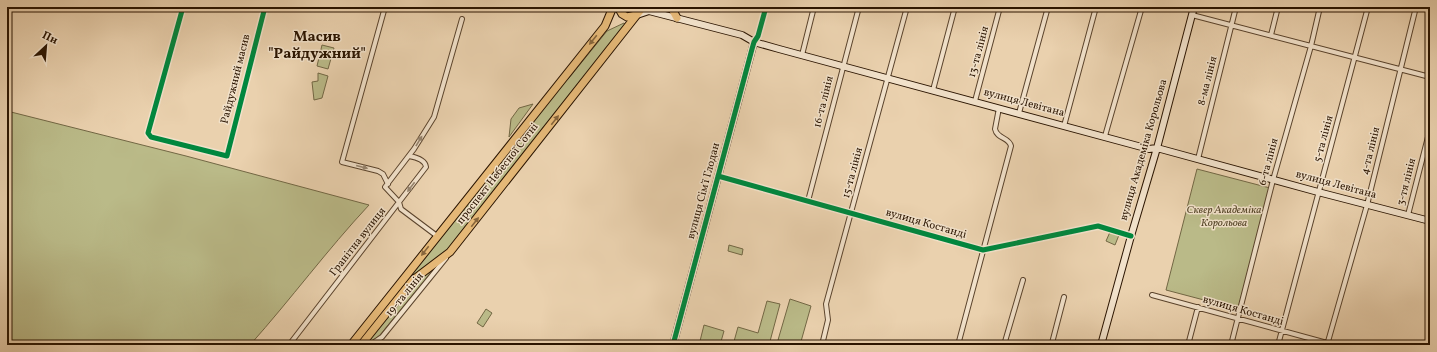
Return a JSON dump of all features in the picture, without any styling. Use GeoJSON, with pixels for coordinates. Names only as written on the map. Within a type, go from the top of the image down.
{"type":"FeatureCollection","features":[{"type":"Feature","properties":{"kind":"main road","name":"проспект Небесної Сотні"},"geometry":{"type":"LineString","coordinates":[[351,345],[605,26],[613,7]]}},
{"type":"Feature","properties":{"kind":"main road","name":"вулиця Левітана"},"geometry":{"type":"LineString","coordinates":[[618,7],[622,14],[627,17],[632,17],[649,11],[677,18],[742,35],[754,42],[1064,126],[1149,148],[1157,148],[1430,221]]}},
{"type":"Feature","properties":{"kind":"main road","name":"проспект Небесної Сотні"},"geometry":{"type":"LineString","coordinates":[[361,345],[413,280],[450,252],[643,7]]}},
{"type":"Feature","properties":{"kind":"main road"},"geometry":{"type":"LineString","coordinates":[[671,7],[677,18]]}},
{"type":"Feature","properties":{"kind":"main road","name":"вулиця Академіка Корольова"},"geometry":{"type":"LineString","coordinates":[[1101,345],[1157,148],[1194,7]]}},
{"type":"Feature","properties":{"kind":"main road","name":"вулиця Сім'ї Глодан"},"geometry":{"type":"LineString","coordinates":[[673,345],[754,42]]}},
{"type":"Feature","properties":{"kind":"street","name":"Райдужний масив"},"geometry":{"type":"LineString","coordinates":[[183,7],[148,133],[149,136],[154,138],[227,156],[265,7]]}},
{"type":"Feature","properties":{"kind":"street"},"geometry":{"type":"LineString","coordinates":[[385,7],[342,162],[381,172],[388,184]]}},
{"type":"Feature","properties":{"kind":"street"},"geometry":{"type":"LineString","coordinates":[[754,42],[758,36],[766,7]]}},
{"type":"Feature","properties":{"kind":"street"},"geometry":{"type":"LineString","coordinates":[[802,55],[814,7]]}},
{"type":"Feature","properties":{"kind":"street","name":"16-та лінія"},"geometry":{"type":"LineString","coordinates":[[808,201],[842,66],[859,7]]}},
{"type":"Feature","properties":{"kind":"street","name":"15-та лінія"},"geometry":{"type":"LineString","coordinates":[[822,345],[828,320],[826,304],[907,7]]}},
{"type":"Feature","properties":{"kind":"street"},"geometry":{"type":"LineString","coordinates":[[932,90],[955,7]]}},
{"type":"Feature","properties":{"kind":"street","name":"13-та лінія"},"geometry":{"type":"LineString","coordinates":[[975,101],[1000,7]]}},
{"type":"Feature","properties":{"kind":"street"},"geometry":{"type":"LineString","coordinates":[[1019,113],[1048,7]]}},
{"type":"Feature","properties":{"kind":"street"},"geometry":{"type":"LineString","coordinates":[[1064,126],[1096,7]]}},
{"type":"Feature","properties":{"kind":"street"},"geometry":{"type":"LineString","coordinates":[[1105,136],[1142,7]]}},
{"type":"Feature","properties":{"kind":"street","name":"8-ма лінія"},"geometry":{"type":"LineString","coordinates":[[1198,159],[1236,7]]}},
{"type":"Feature","properties":{"kind":"street"},"geometry":{"type":"LineString","coordinates":[[1271,35],[1278,7]]}},
{"type":"Feature","properties":{"kind":"street","name":"6-та лінія"},"geometry":{"type":"LineString","coordinates":[[1231,345],[1273,180],[1311,46],[1320,7]]}},
{"type":"Feature","properties":{"kind":"street","name":"5-та лінія"},"geometry":{"type":"LineString","coordinates":[[1278,345],[1368,7]]}},
{"type":"Feature","properties":{"kind":"street","name":"4-та лінія"},"geometry":{"type":"LineString","coordinates":[[1328,344],[1367,205],[1416,7]]}},
{"type":"Feature","properties":{"kind":"street"},"geometry":{"type":"LineString","coordinates":[[1192,15],[1430,77]]}},
{"type":"Feature","properties":{"kind":"street"},"geometry":{"type":"LineString","coordinates":[[437,236],[401,209],[400,202],[385,187],[414,149],[434,115],[462,19]]}},
{"type":"Feature","properties":{"kind":"street"},"geometry":{"type":"LineString","coordinates":[[958,345],[1011,146],[1011,143],[999,136],[995,129],[999,108]]}},
{"type":"Feature","properties":{"kind":"street","name":"3-тя лінія"},"geometry":{"type":"LineString","coordinates":[[1408,215],[1430,129]]}},
{"type":"Feature","properties":{"kind":"street","name":"Гранітна вулиця"},"geometry":{"type":"LineString","coordinates":[[289,345],[426,167],[424,162],[416,157],[409,156]]}},
{"type":"Feature","properties":{"kind":"street","name":"вулиця Костанді"},"geometry":{"type":"LineString","coordinates":[[718,176],[983,250],[1098,226],[1131,236]]}},
{"type":"Feature","properties":{"kind":"street","name":"19-та лінія"},"geometry":{"type":"LineString","coordinates":[[370,345],[382,338],[450,252]]}},
{"type":"Feature","properties":{"kind":"street"},"geometry":{"type":"LineString","coordinates":[[1004,345],[1023,280]]}},
{"type":"Feature","properties":{"kind":"street","name":"вулиця Костанді"},"geometry":{"type":"LineString","coordinates":[[1152,295],[1328,344]]}},
{"type":"Feature","properties":{"kind":"street"},"geometry":{"type":"LineString","coordinates":[[1052,343],[1064,297]]}},
{"type":"Feature","properties":{"kind":"street"},"geometry":{"type":"LineString","coordinates":[[1188,345],[1198,307]]}},
{"type":"Feature","properties":{"kind":"green space"},"geometry":{"type":"Polygon","coordinates":[[[625,7],[638,7],[634,13],[629,15],[624,12],[625,7]]]}},
{"type":"Feature","properties":{"kind":"green space"},"geometry":{"type":"Polygon","coordinates":[[[624,23],[626,26],[445,253],[407,283],[357,345],[355,345],[563,82],[569,78],[607,31],[624,23]]]}},
{"type":"Feature","properties":{"kind":"green space"},"geometry":{"type":"Polygon","coordinates":[[[322,45],[334,48],[328,69],[317,66],[322,45]]]}},
{"type":"Feature","properties":{"kind":"green space"},"geometry":{"type":"Polygon","coordinates":[[[318,73],[328,76],[322,98],[314,100],[312,82],[318,81],[318,73]]]}},
{"type":"Feature","properties":{"kind":"green space"},"geometry":{"type":"Polygon","coordinates":[[[533,104],[509,137],[511,119],[519,108],[533,104]]]}},
{"type":"Feature","properties":{"kind":"green space"},"geometry":{"type":"Polygon","coordinates":[[[7,111],[186,156],[369,205],[338,239],[250,345],[7,345],[7,111]]]}},
{"type":"Feature","properties":{"kind":"green space","name":"Сквер Академіка Корольова"},"geometry":{"type":"Polygon","coordinates":[[[1197,169],[1270,188],[1238,309],[1166,290],[1197,169]]]}},
{"type":"Feature","properties":{"kind":"green space"},"geometry":{"type":"Polygon","coordinates":[[[1110,232],[1119,235],[1115,245],[1106,241],[1110,232]]]}},
{"type":"Feature","properties":{"kind":"green space"},"geometry":{"type":"Polygon","coordinates":[[[729,245],[743,249],[742,255],[728,251],[729,245]]]}},
{"type":"Feature","properties":{"kind":"green space"},"geometry":{"type":"Polygon","coordinates":[[[431,269],[433,270],[380,335],[367,345],[363,345],[408,288],[431,269]]]}},
{"type":"Feature","properties":{"kind":"green space"},"geometry":{"type":"Polygon","coordinates":[[[790,299],[811,306],[800,345],[778,340],[790,299]]]}},
{"type":"Feature","properties":{"kind":"green space"},"geometry":{"type":"Polygon","coordinates":[[[767,301],[780,304],[769,345],[733,345],[738,327],[758,333],[767,301]]]}},
{"type":"Feature","properties":{"kind":"green space"},"geometry":{"type":"Polygon","coordinates":[[[486,309],[492,313],[483,327],[477,323],[486,309]]]}},
{"type":"Feature","properties":{"kind":"green space"},"geometry":{"type":"Polygon","coordinates":[[[704,325],[724,331],[720,345],[699,345],[704,325]]]}},
{"type":"Feature","properties":{"kind":"cycle path"},"geometry":{"type":"LineString","coordinates":[[183,7],[148,133],[151,137],[227,156],[265,7]]}},
{"type":"Feature","properties":{"kind":"cycle path"},"geometry":{"type":"LineString","coordinates":[[673,345],[752,49],[758,36],[766,7]]}},
{"type":"Feature","properties":{"kind":"cycle path"},"geometry":{"type":"LineString","coordinates":[[718,176],[983,250],[1098,226],[1131,236]]}},
{"type":"Feature","properties":{"kind":"district","name":"Масив \"Райдужний\""},"geometry":{"type":"Point","coordinates":[317,46]}}]}
